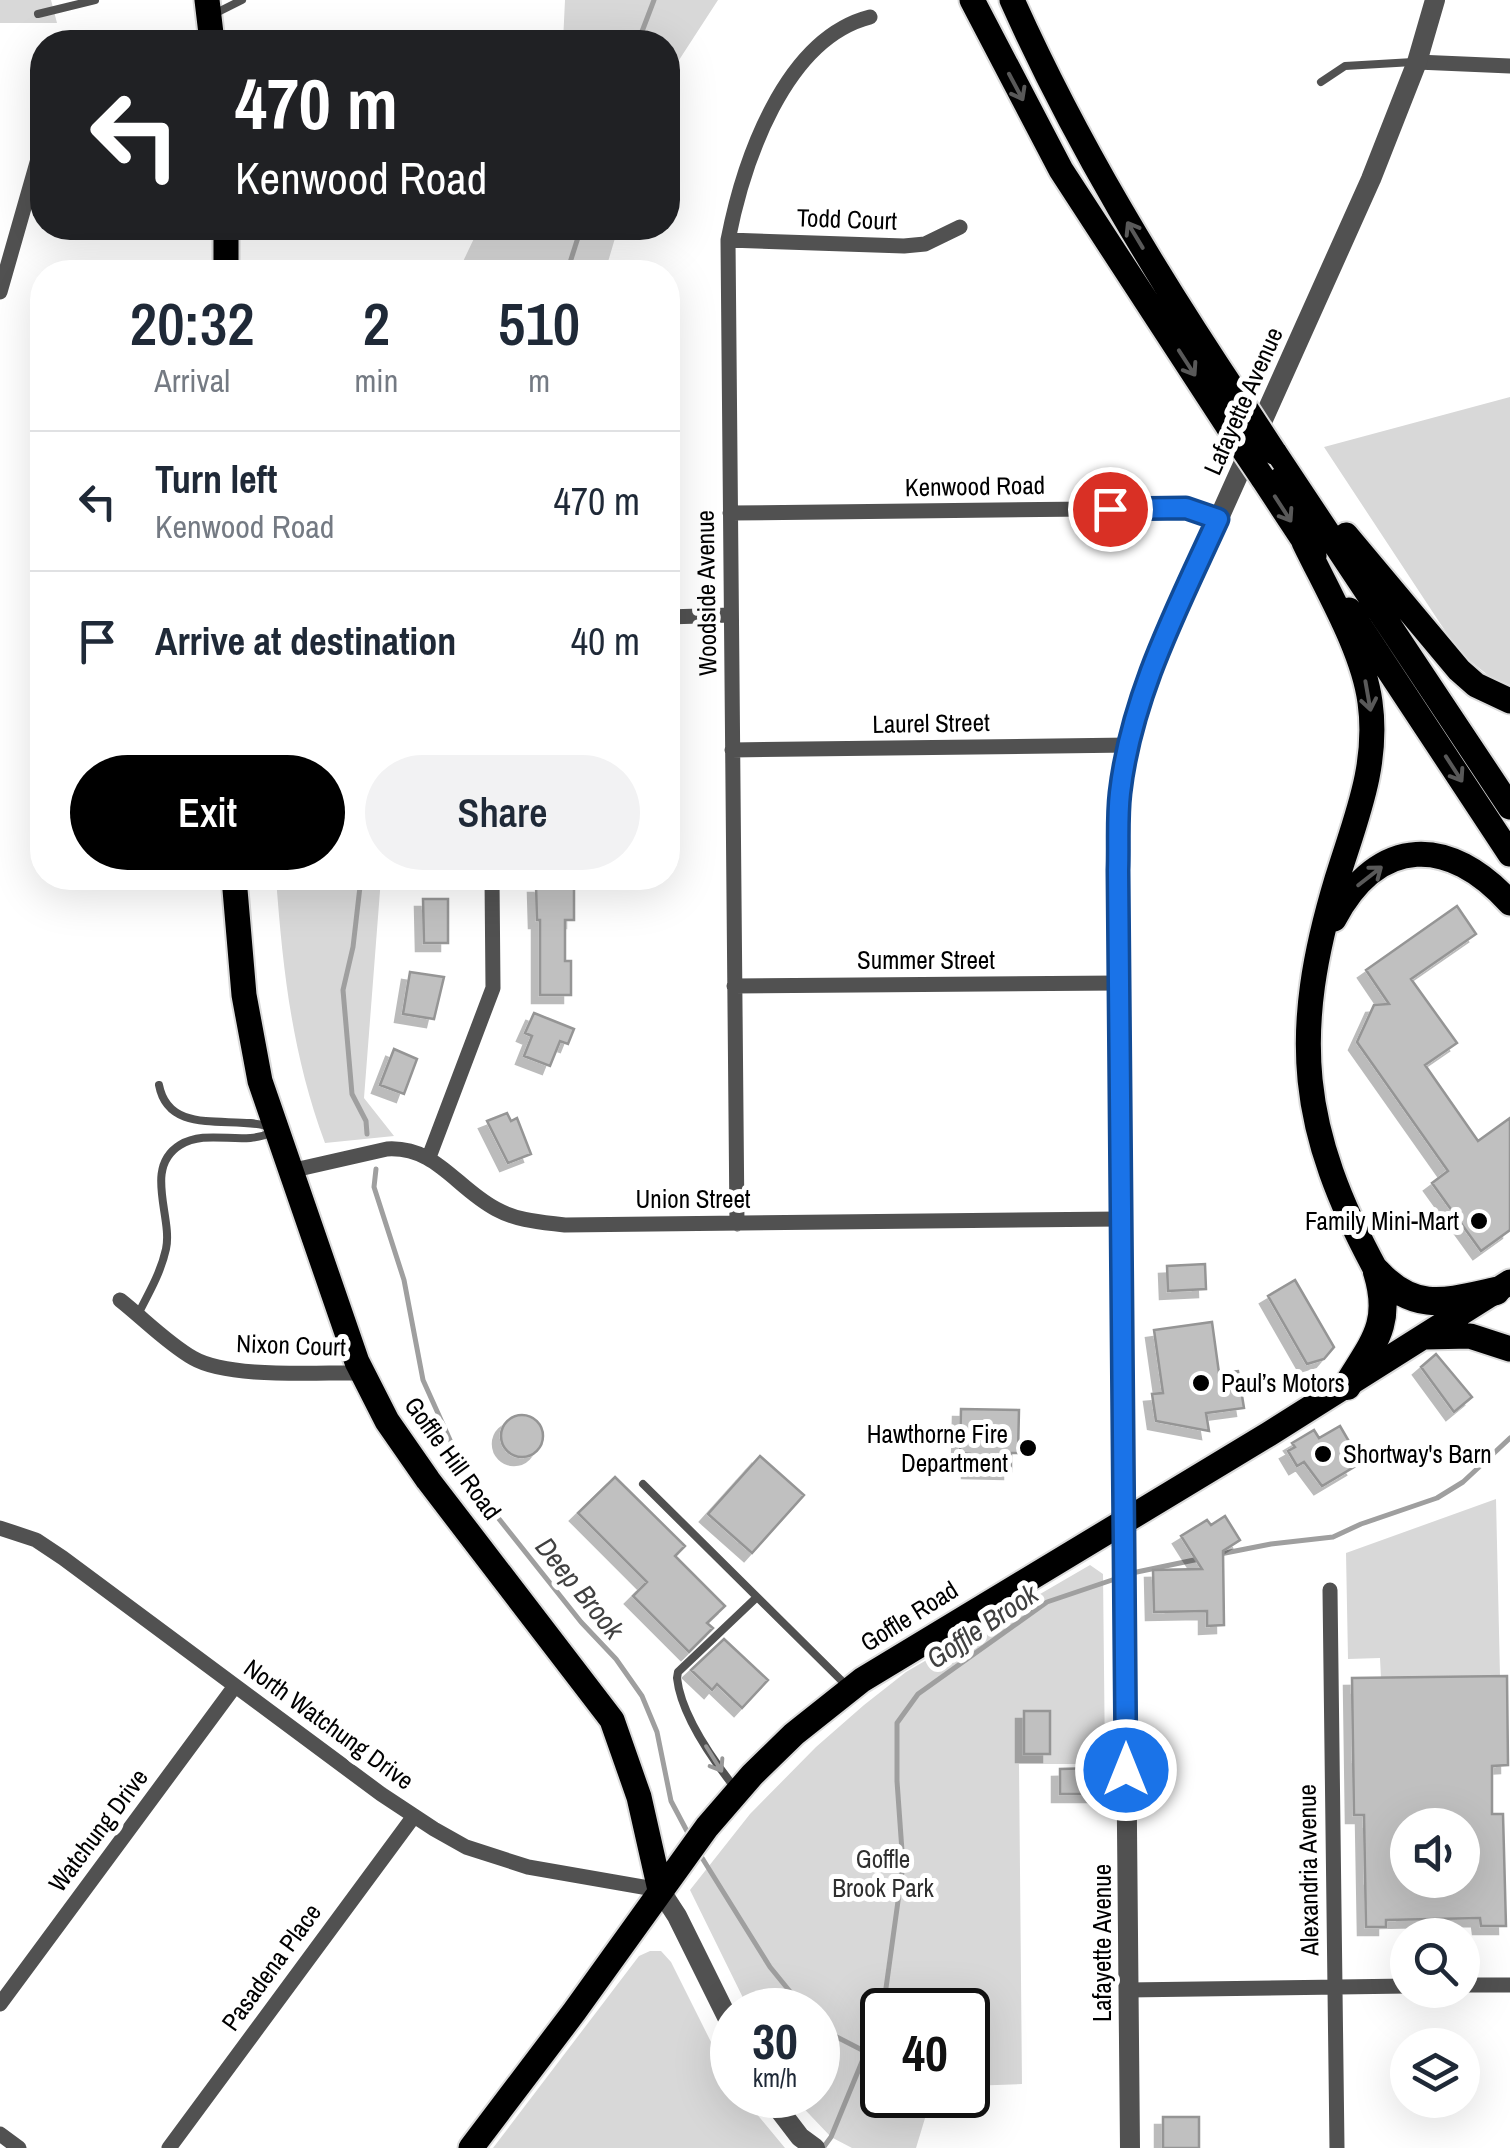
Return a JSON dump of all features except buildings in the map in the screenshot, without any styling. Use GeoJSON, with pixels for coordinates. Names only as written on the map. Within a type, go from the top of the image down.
{"type":"FeatureCollection","features":[{"type":"Feature","properties":{"kind":"highway"},"geometry":{"type":"LineString","coordinates":[[1377,1272],[1391,1287],[1426,1302],[1446,1302],[1503,1286]]}},
{"type":"Feature","properties":{"kind":"highway"},"geometry":{"type":"LineString","coordinates":[[1347,1386],[1370,1351],[1383,1318],[1384,1302],[1377,1272]]}},
{"type":"Feature","properties":{"kind":"main road"},"geometry":{"type":"LineString","coordinates":[[972,0],[1062,170],[1510,854]]}},
{"type":"Feature","properties":{"kind":"main road"},"geometry":{"type":"LineString","coordinates":[[1012,0],[1120,210],[1274,452],[1510,807]]}},
{"type":"Feature","properties":{"kind":"main road"},"geometry":{"type":"LineString","coordinates":[[1274,452],[1458,670],[1476,685],[1510,701]]}},
{"type":"Feature","properties":{"kind":"main road"},"geometry":{"type":"LineString","coordinates":[[1304,542],[1356,656],[1370,702],[1372,750],[1363,802],[1318,956],[1308,1022],[1308,1071],[1314,1117],[1331,1178],[1377,1272]]}},
{"type":"Feature","properties":{"kind":"main road"},"geometry":{"type":"LineString","coordinates":[[1318,956],[1335,918],[1355,888],[1371,872],[1411,855],[1450,857],[1468,866],[1510,904]]}},
{"type":"Feature","properties":{"kind":"main road","name":"Goffle Hill Road"},"geometry":{"type":"LineString","coordinates":[[235,890],[250,1034],[260,1082],[362,1373],[387,1420],[428,1480],[612,1720],[638,1796],[660,1890]]}},
{"type":"Feature","properties":{"kind":"main road","name":"Goffle Road"},"geometry":{"type":"LineString","coordinates":[[471,2148],[706,1826],[794,1734],[850,1689],[1347,1386],[1503,1286]]}},
{"type":"Feature","properties":{"kind":"main road"},"geometry":{"type":"LineString","coordinates":[[1424,1337],[1470,1336],[1510,1349]]}},
{"type":"Feature","properties":{"kind":"street","name":"Lafayette Avenue"},"geometry":{"type":"LineString","coordinates":[[1130,2148],[1120,1219],[1120,793],[1153,664],[1371,179],[1417,62],[1436,0]]}},
{"type":"Feature","properties":{"kind":"street","name":"Woodside Avenue"},"geometry":{"type":"LineString","coordinates":[[737,1224],[728,240],[750,156],[791,78],[844,24],[870,17]]}},
{"type":"Feature","properties":{"kind":"street"},"geometry":{"type":"LineString","coordinates":[[1417,62],[1510,66]]}},
{"type":"Feature","properties":{"kind":"street"},"geometry":{"type":"LineString","coordinates":[[0,292],[30,188]]}},
{"type":"Feature","properties":{"kind":"street","name":"Todd Court"},"geometry":{"type":"LineString","coordinates":[[728,240],[904,246],[925,244],[960,227]]}},
{"type":"Feature","properties":{"kind":"street","name":"Kenwood Road"},"geometry":{"type":"LineString","coordinates":[[730,514],[1186,508],[1218,519]]}},
{"type":"Feature","properties":{"kind":"street"},"geometry":{"type":"LineString","coordinates":[[680,616],[731,614]]}},
{"type":"Feature","properties":{"kind":"street","name":"Laurel Street"},"geometry":{"type":"LineString","coordinates":[[732,750],[1130,745]]}},
{"type":"Feature","properties":{"kind":"street"},"geometry":{"type":"LineString","coordinates":[[429,1158],[493,988],[492,890]]}},
{"type":"Feature","properties":{"kind":"street","name":"Summer Street"},"geometry":{"type":"LineString","coordinates":[[734,986],[1119,983]]}},
{"type":"Feature","properties":{"kind":"street","name":"Union Street"},"geometry":{"type":"LineString","coordinates":[[290,1171],[403,1148],[429,1158],[492,1207],[525,1220],[565,1225],[1120,1219]]}},
{"type":"Feature","properties":{"kind":"street","name":"Nixon Court"},"geometry":{"type":"LineString","coordinates":[[120,1300],[196,1360],[221,1368],[362,1373]]}},
{"type":"Feature","properties":{"kind":"street","name":"North Watchung Drive"},"geometry":{"type":"LineString","coordinates":[[0,1528],[36,1540],[63,1558],[414,1816],[466,1847],[528,1867],[660,1890]]}},
{"type":"Feature","properties":{"kind":"street","name":"Alexandria Avenue"},"geometry":{"type":"LineString","coordinates":[[1330,1590],[1337,2148]]}},
{"type":"Feature","properties":{"kind":"street","name":"Watchung Drive"},"geometry":{"type":"LineString","coordinates":[[0,2004],[236,1686]]}},
{"type":"Feature","properties":{"kind":"street","name":"Pasadena Place"},"geometry":{"type":"LineString","coordinates":[[169,2148],[414,1816]]}},
{"type":"Feature","properties":{"kind":"street","name":"Goffle Hill Road"},"geometry":{"type":"LineString","coordinates":[[660,1890],[713,1988]]}},
{"type":"Feature","properties":{"kind":"street"},"geometry":{"type":"LineString","coordinates":[[1480,1986],[1510,1985]]}},
{"type":"Feature","properties":{"kind":"street"},"geometry":{"type":"LineString","coordinates":[[1127,1990],[1390,1986]]}},
{"type":"Feature","properties":{"kind":"street"},"geometry":{"type":"LineString","coordinates":[[788,2118],[808,2142]]}},
{"type":"Feature","properties":{"kind":"street"},"geometry":{"type":"LineString","coordinates":[[0,2134],[19,2148]]}},
{"type":"Feature","properties":{"kind":"lane"},"geometry":{"type":"LineString","coordinates":[[38,14],[95,0]]}},
{"type":"Feature","properties":{"kind":"lane"},"geometry":{"type":"LineString","coordinates":[[208,8],[242,0]]}},
{"type":"Feature","properties":{"kind":"lane"},"geometry":{"type":"LineString","coordinates":[[1321,82],[1345,66],[1417,62]]}},
{"type":"Feature","properties":{"kind":"lane"},"geometry":{"type":"LineString","coordinates":[[159,1085],[162,1099],[175,1113],[218,1123],[258,1123],[276,1130]]}},
{"type":"Feature","properties":{"kind":"lane"},"geometry":{"type":"LineString","coordinates":[[138,1314],[158,1276],[167,1247],[168,1230],[160,1190],[170,1153],[205,1137],[255,1138],[276,1130]]}},
{"type":"Feature","properties":{"kind":"lane"},"geometry":{"type":"LineString","coordinates":[[643,1484],[850,1689]]}},
{"type":"Feature","properties":{"kind":"lane"},"geometry":{"type":"LineString","coordinates":[[738,1791],[715,1764],[695,1725],[677,1684],[678,1672],[756,1597]]}},
{"type":"Feature","properties":{"kind":"green space"},"geometry":{"type":"Polygon","coordinates":[[[0,0],[51,0],[57,23],[0,23],[0,0]]]}},
{"type":"Feature","properties":{"kind":"green space"},"geometry":{"type":"Polygon","coordinates":[[[565,0],[718,0],[680,59],[680,30],[564,30],[565,0]]]}},
{"type":"Feature","properties":{"kind":"green space"},"geometry":{"type":"Polygon","coordinates":[[[473,240],[614,240],[609,260],[464,260],[473,240]]]}},
{"type":"Feature","properties":{"kind":"green space"},"geometry":{"type":"Polygon","coordinates":[[[1510,397],[1510,685],[1489,676],[1459,652],[1324,447],[1510,397]]]}},
{"type":"Feature","properties":{"kind":"green space"},"geometry":{"type":"Polygon","coordinates":[[[277,890],[380,890],[364,1098],[394,1136],[325,1143],[304,1077],[282,946],[277,890]]]}},
{"type":"Feature","properties":{"kind":"green space"},"geometry":{"type":"Polygon","coordinates":[[[1496,1499],[1500,1676],[1381,1678],[1380,1658],[1348,1659],[1346,1553],[1496,1499]]]}},
{"type":"Feature","properties":{"kind":"green space","name":"Goffle Brook Park"},"geometry":{"type":"Polygon","coordinates":[[[1090,1565],[1103,1574],[1105,1764],[1019,1764],[1022,2084],[990,2085],[990,1988],[860,1988],[860,2118],[925,2118],[916,2148],[852,2148],[831,2137],[813,2118],[840,2118],[840,1988],[738,1988],[690,1890],[750,1814],[816,1747],[906,1672],[1090,1565]]]}},
{"type":"Feature","properties":{"kind":"green space"},"geometry":{"type":"Polygon","coordinates":[[[661,1951],[671,1962],[710,2040],[710,2118],[760,2118],[785,2148],[493,2148],[639,1956],[661,1951]]]}},
{"type":"Feature","properties":{"kind":"waterway","name":"Deep Brook"},"geometry":{"type":"LineString","coordinates":[[643,30],[654,0]]}},
{"type":"Feature","properties":{"kind":"waterway","name":"Deep Brook"},"geometry":{"type":"LineString","coordinates":[[571,260],[577,240]]}},
{"type":"Feature","properties":{"kind":"waterway","name":"Deep Brook"},"geometry":{"type":"LineString","coordinates":[[360,890],[343,990],[352,1094],[366,1121],[367,1134]]}},
{"type":"Feature","properties":{"kind":"waterway","name":"Deep Brook"},"geometry":{"type":"LineString","coordinates":[[376,1169],[374,1187],[404,1280],[423,1380],[468,1480],[642,1696],[657,1732],[671,1801],[689,1835]]}},
{"type":"Feature","properties":{"kind":"waterway","name":"Goffle Brook"},"geometry":{"type":"LineString","coordinates":[[1220,1554],[1333,1537],[1437,1498],[1463,1482],[1510,1438]]}},
{"type":"Feature","properties":{"kind":"waterway","name":"Goffle Brook"},"geometry":{"type":"LineString","coordinates":[[1132,1573],[1199,1559]]}},
{"type":"Feature","properties":{"kind":"waterway","name":"Goffle Brook"},"geometry":{"type":"LineString","coordinates":[[823,2148],[866,2052],[886,1988],[903,1865],[897,1723],[918,1694],[1047,1602],[1121,1577]]}},
{"type":"Feature","properties":{"kind":"waterway","name":"Deep Brook"},"geometry":{"type":"LineString","coordinates":[[699,1853],[787,1988]]}},
{"type":"Feature","properties":{"kind":"waterway","name":"Deep Brook"},"geometry":{"type":"LineString","coordinates":[[840,2039],[860,2049]]}},
{"type":"Feature","properties":{"kind":"place","name":"Family Mini-Mart"},"geometry":{"type":"Point","coordinates":[1479,1221]}},
{"type":"Feature","properties":{"kind":"place","name":"Paul’s Motors"},"geometry":{"type":"Point","coordinates":[1201,1383]}},
{"type":"Feature","properties":{"kind":"place","name":"Hawthorne Fire Department"},"geometry":{"type":"Point","coordinates":[1028,1448]}},
{"type":"Feature","properties":{"kind":"place","name":"Shortway's Barn"},"geometry":{"type":"Point","coordinates":[1323,1454]}},
{"type":"Feature","properties":{"kind":"route"},"geometry":{"type":"LineString","coordinates":[[1110,509],[1186,508],[1218,519],[1153,664],[1135,721],[1120,793],[1126,1770]]}}]}
